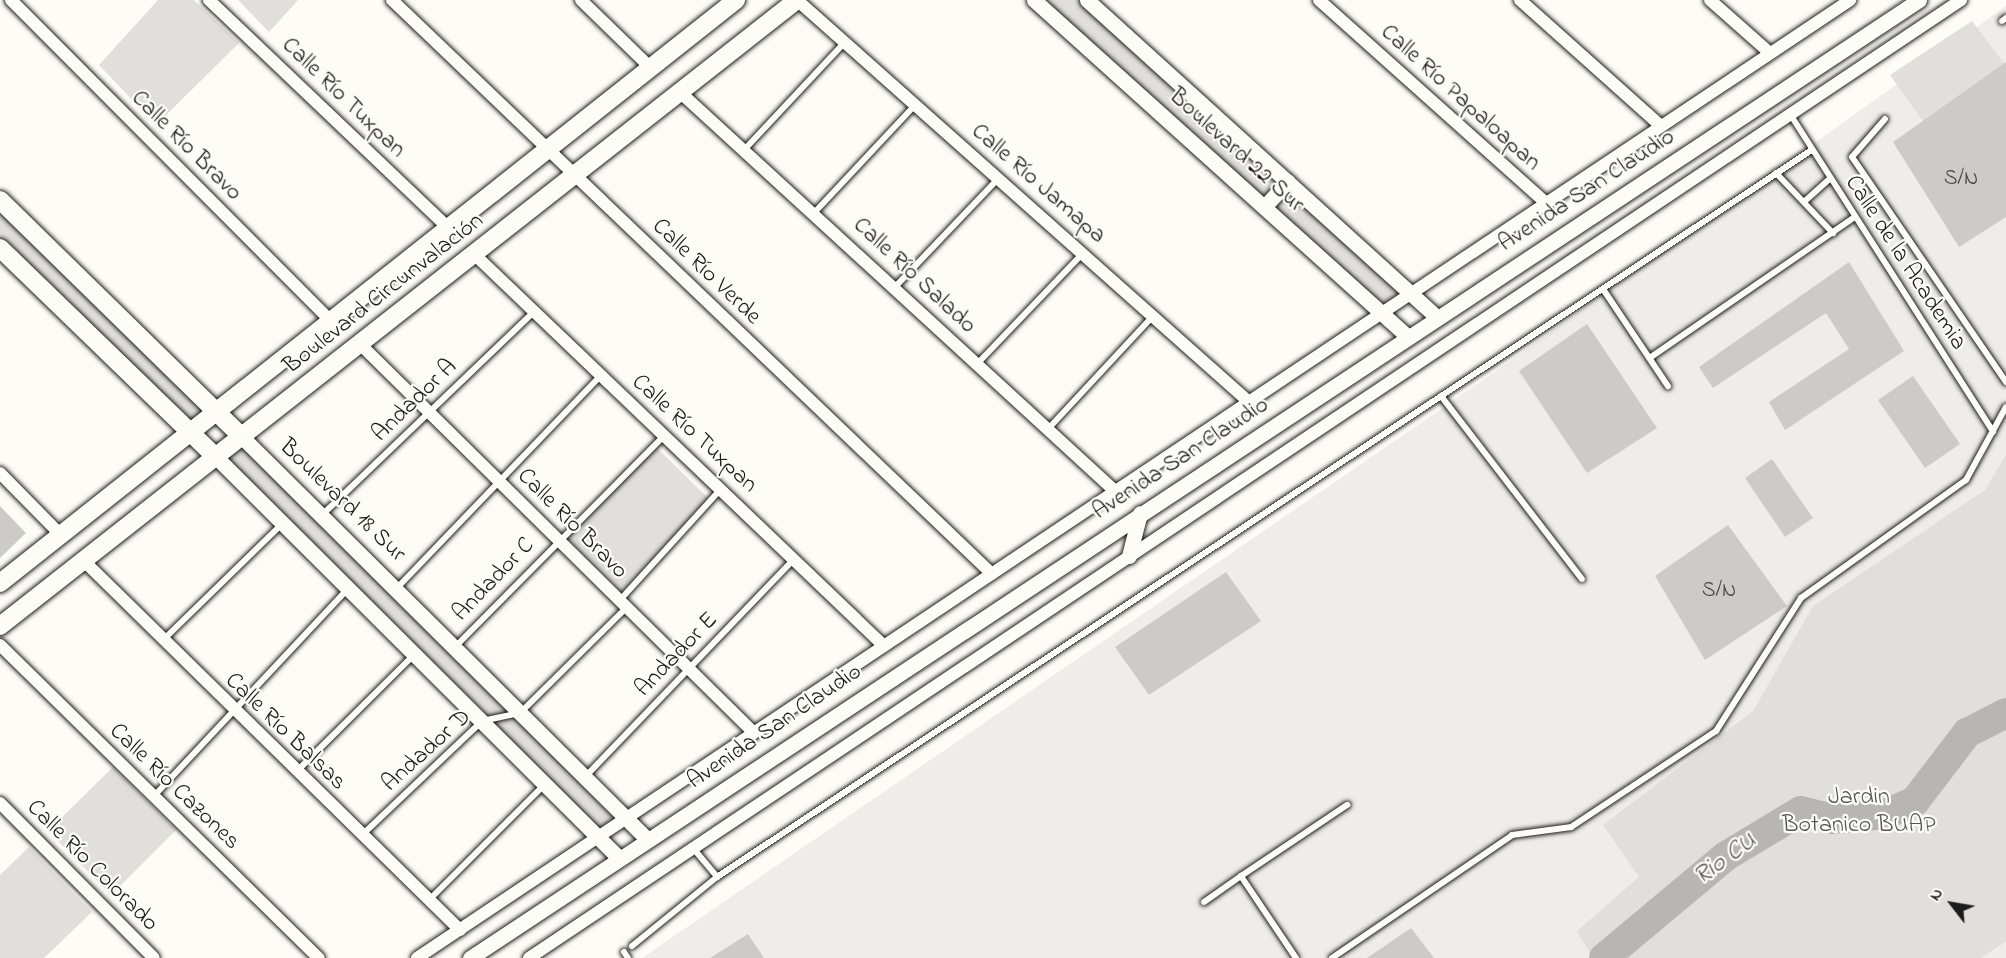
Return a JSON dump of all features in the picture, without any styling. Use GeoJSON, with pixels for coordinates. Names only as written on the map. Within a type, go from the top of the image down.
{"type":"FeatureCollection","features":[{"type":"Feature","properties":{"kind":"main road","name":"Boulevard Circunvalación"},"geometry":{"type":"LineString","coordinates":[[0,584],[193,434],[447,227],[736,0]]}},
{"type":"Feature","properties":{"kind":"main road","name":"Boulevard Circunvalación"},"geometry":{"type":"LineString","coordinates":[[0,626],[575,175],[682,94],[797,0]]}},
{"type":"Feature","properties":{"kind":"main road","name":"Boulevard 18 Sur"},"geometry":{"type":"LineString","coordinates":[[0,200],[241,436]]}},
{"type":"Feature","properties":{"kind":"main road"},"geometry":{"type":"LineString","coordinates":[[0,248],[215,456]]}},
{"type":"Feature","properties":{"kind":"street","name":"Calle Río Bravo"},"geometry":{"type":"LineString","coordinates":[[11,0],[332,321]]}},
{"type":"Feature","properties":{"kind":"street","name":"Calle Río Tuxpan"},"geometry":{"type":"LineString","coordinates":[[209,0],[447,227]]}},
{"type":"Feature","properties":{"kind":"street","name":"Calle Río Verde"},"geometry":{"type":"LineString","coordinates":[[392,0],[992,574]]}},
{"type":"Feature","properties":{"kind":"street"},"geometry":{"type":"LineString","coordinates":[[581,0],[650,67]]}},
{"type":"Feature","properties":{"kind":"street","name":"Calle Río Jamapa"},"geometry":{"type":"LineString","coordinates":[[797,0],[915,105],[1001,176],[1249,402]]}},
{"type":"Feature","properties":{"kind":"street","name":"Boulevard 22 Sur"},"geometry":{"type":"LineString","coordinates":[[1034,0],[1407,336]]}},
{"type":"Feature","properties":{"kind":"street","name":"Boulevard 22 Sur"},"geometry":{"type":"LineString","coordinates":[[1087,0],[1437,317]]}},
{"type":"Feature","properties":{"kind":"street","name":"Calle Río Papaloapan"},"geometry":{"type":"LineString","coordinates":[[1319,0],[1546,203]]}},
{"type":"Feature","properties":{"kind":"street"},"geometry":{"type":"LineString","coordinates":[[1520,0],[1661,126]]}},
{"type":"Feature","properties":{"kind":"street"},"geometry":{"type":"LineString","coordinates":[[1710,0],[1770,53]]}},
{"type":"Feature","properties":{"kind":"street","name":"Avenida San Claudio"},"geometry":{"type":"LineString","coordinates":[[417,958],[1850,0]]}},
{"type":"Feature","properties":{"kind":"street","name":"Avenida San Claudio"},"geometry":{"type":"LineString","coordinates":[[470,958],[1407,336],[1919,0]]}},
{"type":"Feature","properties":{"kind":"street","name":"Avenida San Claudio"},"geometry":{"type":"LineString","coordinates":[[529,958],[1961,0]]}},
{"type":"Feature","properties":{"kind":"street","name":"Calle Río Salado"},"geometry":{"type":"LineString","coordinates":[[682,94],[896,286],[1115,491]]}},
{"type":"Feature","properties":{"kind":"street"},"geometry":{"type":"LineString","coordinates":[[1264,207],[1288,182]]}},
{"type":"Feature","properties":{"kind":"street","name":"Calle Río Tuxpan"},"geometry":{"type":"LineString","coordinates":[[474,254],[663,437],[795,558],[884,646]]}},
{"type":"Feature","properties":{"kind":"street","name":"Calle Río Bravo"},"geometry":{"type":"LineString","coordinates":[[361,345],[754,733]]}},
{"type":"Feature","properties":{"kind":"street","name":"Boulevard 18 Sur"},"geometry":{"type":"LineString","coordinates":[[241,436],[648,839]]}},
{"type":"Feature","properties":{"kind":"street"},"geometry":{"type":"LineString","coordinates":[[215,456],[620,858]]}},
{"type":"Feature","properties":{"kind":"street"},"geometry":{"type":"LineString","coordinates":[[0,473],[61,535]]}},
{"type":"Feature","properties":{"kind":"street"},"geometry":{"type":"LineString","coordinates":[[1129,556],[1140,513]]}},
{"type":"Feature","properties":{"kind":"street","name":"Calle Río Balsas"},"geometry":{"type":"LineString","coordinates":[[84,561],[161,641],[460,930]]}},
{"type":"Feature","properties":{"kind":"street","name":"Calle Río Cazones"},"geometry":{"type":"LineString","coordinates":[[0,645],[319,958]]}},
{"type":"Feature","properties":{"kind":"street","name":"Calle Río Colorado"},"geometry":{"type":"LineString","coordinates":[[0,803],[154,958]]}},
{"type":"Feature","properties":{"kind":"lane"},"geometry":{"type":"LineString","coordinates":[[744,150],[844,43]]}},
{"type":"Feature","properties":{"kind":"lane"},"geometry":{"type":"LineString","coordinates":[[814,213],[915,105]]}},
{"type":"Feature","properties":{"kind":"lane","name":"Calle de la Academia"},"geometry":{"type":"LineString","coordinates":[[1789,113],[1828,180],[1993,432]]}},
{"type":"Feature","properties":{"kind":"lane"},"geometry":{"type":"LineString","coordinates":[[1885,119],[1852,157],[2006,382]]}},
{"type":"Feature","properties":{"kind":"lane"},"geometry":{"type":"LineString","coordinates":[[632,946],[717,878],[1810,151]]}},
{"type":"Feature","properties":{"kind":"lane"},"geometry":{"type":"LineString","coordinates":[[1776,173],[1833,233]]}},
{"type":"Feature","properties":{"kind":"lane"},"geometry":{"type":"LineString","coordinates":[[896,286],[1001,176]]}},
{"type":"Feature","properties":{"kind":"lane"},"geometry":{"type":"LineString","coordinates":[[1805,201],[1828,180]]}},
{"type":"Feature","properties":{"kind":"lane"},"geometry":{"type":"LineString","coordinates":[[1651,357],[1853,218]]}},
{"type":"Feature","properties":{"kind":"lane"},"geometry":{"type":"LineString","coordinates":[[978,363],[1084,252]]}},
{"type":"Feature","properties":{"kind":"lane"},"geometry":{"type":"LineString","coordinates":[[1603,289],[1651,357],[1668,386]]}},
{"type":"Feature","properties":{"kind":"lane","name":"Andador A"},"geometry":{"type":"LineString","coordinates":[[322,515],[534,312]]}},
{"type":"Feature","properties":{"kind":"lane"},"geometry":{"type":"LineString","coordinates":[[1048,429],[1154,315]]}},
{"type":"Feature","properties":{"kind":"lane"},"geometry":{"type":"LineString","coordinates":[[397,589],[601,375]]}},
{"type":"Feature","properties":{"kind":"lane"},"geometry":{"type":"LineString","coordinates":[[1441,396],[1582,579]]}},
{"type":"Feature","properties":{"kind":"lane"},"geometry":{"type":"LineString","coordinates":[[1332,958],[1512,835],[1571,827],[1716,731],[1801,598],[1959,487],[2006,407]]}},
{"type":"Feature","properties":{"kind":"lane","name":"Andador C"},"geometry":{"type":"LineString","coordinates":[[455,647],[558,540],[663,437]]}},
{"type":"Feature","properties":{"kind":"lane"},"geometry":{"type":"LineString","coordinates":[[520,713],[623,604],[721,490]]}},
{"type":"Feature","properties":{"kind":"lane"},"geometry":{"type":"LineString","coordinates":[[161,641],[282,524]]}},
{"type":"Feature","properties":{"kind":"lane","name":"Andador E"},"geometry":{"type":"LineString","coordinates":[[585,777],[795,558]]}},
{"type":"Feature","properties":{"kind":"lane"},"geometry":{"type":"LineString","coordinates":[[154,796],[348,589]]}},
{"type":"Feature","properties":{"kind":"lane"},"geometry":{"type":"LineString","coordinates":[[296,771],[415,655]]}},
{"type":"Feature","properties":{"kind":"lane","name":"Andador D"},"geometry":{"type":"LineString","coordinates":[[361,836],[482,722],[520,713]]}},
{"type":"Feature","properties":{"kind":"lane"},"geometry":{"type":"LineString","coordinates":[[429,900],[545,784]]}},
{"type":"Feature","properties":{"kind":"lane"},"geometry":{"type":"LineString","coordinates":[[1204,902],[1347,805]]}},
{"type":"Feature","properties":{"kind":"lane"},"geometry":{"type":"LineString","coordinates":[[693,848],[717,878]]}},
{"type":"Feature","properties":{"kind":"lane"},"geometry":{"type":"LineString","coordinates":[[1241,876],[1296,958]]}},
{"type":"Feature","properties":{"kind":"shaded area"},"geometry":{"type":"Polygon","coordinates":[[[2006,6],[2006,958],[642,958],[1492,374],[2006,6]]]}},
{"type":"Feature","properties":{"kind":"green space"},"geometry":{"type":"Polygon","coordinates":[[[158,0],[194,0],[239,43],[156,125],[99,65],[158,0]]]}},
{"type":"Feature","properties":{"kind":"green space"},"geometry":{"type":"Polygon","coordinates":[[[238,0],[298,0],[269,32],[238,0]]]}},
{"type":"Feature","properties":{"kind":"green space"},"geometry":{"type":"Polygon","coordinates":[[[1036,0],[1087,0],[1411,293],[1382,313],[1036,0]]]}},
{"type":"Feature","properties":{"kind":"green space"},"geometry":{"type":"Polygon","coordinates":[[[1972,21],[2006,66],[1932,134],[1890,75],[1972,21]]]}},
{"type":"Feature","properties":{"kind":"green space"},"geometry":{"type":"Polygon","coordinates":[[[0,199],[214,409],[188,430],[0,248],[0,199]]]}},
{"type":"Feature","properties":{"kind":"green space"},"geometry":{"type":"Polygon","coordinates":[[[244,438],[626,818],[598,837],[217,460],[244,438]]]}},
{"type":"Feature","properties":{"kind":"green space"},"geometry":{"type":"Polygon","coordinates":[[[656,447],[711,501],[622,592],[567,538],[656,447]]]}},
{"type":"Feature","properties":{"kind":"green space","name":"Jardin Botanico BUAP"},"geometry":{"type":"Polygon","coordinates":[[[2006,455],[2006,941],[1981,958],[1593,958],[1577,931],[1639,877],[1603,825],[1753,711],[1813,606],[1985,490],[2006,455]]]}},
{"type":"Feature","properties":{"kind":"green space"},"geometry":{"type":"Polygon","coordinates":[[[113,767],[176,830],[111,895],[48,831],[113,767]]]}},
{"type":"Feature","properties":{"kind":"green space"},"geometry":{"type":"Polygon","coordinates":[[[29,847],[92,912],[44,958],[0,958],[0,875],[29,847]]]}},
{"type":"Feature","properties":{"kind":"building"},"geometry":{"type":"Polygon","coordinates":[[[2006,62],[2006,217],[1959,247],[1893,142],[2006,62]]]}},
{"type":"Feature","properties":{"kind":"building"},"geometry":{"type":"Polygon","coordinates":[[[1849,262],[1904,351],[1785,430],[1769,402],[1849,349],[1826,313],[1713,388],[1699,367],[1849,262]]]}},
{"type":"Feature","properties":{"kind":"building"},"geometry":{"type":"Polygon","coordinates":[[[1587,324],[1657,428],[1587,473],[1519,371],[1587,324]]]}},
{"type":"Feature","properties":{"kind":"building"},"geometry":{"type":"Polygon","coordinates":[[[1913,376],[1960,444],[1925,468],[1878,400],[1913,376]]]}},
{"type":"Feature","properties":{"kind":"building"},"geometry":{"type":"Polygon","coordinates":[[[1772,459],[1813,518],[1785,537],[1745,478],[1772,459]]]}},
{"type":"Feature","properties":{"kind":"building"},"geometry":{"type":"Polygon","coordinates":[[[0,506],[26,533],[0,558],[0,506]]]}},
{"type":"Feature","properties":{"kind":"building"},"geometry":{"type":"Polygon","coordinates":[[[1728,525],[1787,606],[1705,660],[1655,576],[1728,525]]]}},
{"type":"Feature","properties":{"kind":"building"},"geometry":{"type":"Polygon","coordinates":[[[1226,572],[1261,621],[1149,695],[1115,647],[1226,572]]]}},
{"type":"Feature","properties":{"kind":"building"},"geometry":{"type":"Polygon","coordinates":[[[1411,928],[1434,958],[1367,958],[1411,928]]]}},
{"type":"Feature","properties":{"kind":"building"},"geometry":{"type":"Polygon","coordinates":[[[748,934],[764,958],[710,958],[748,934]]]}},
{"type":"Feature","properties":{"kind":"waterway","name":"Rio CU"},"geometry":{"type":"LineString","coordinates":[[1604,958],[1726,856],[1801,811],[1832,819],[1886,814],[1915,801],[1967,733],[2006,713]]}}]}
